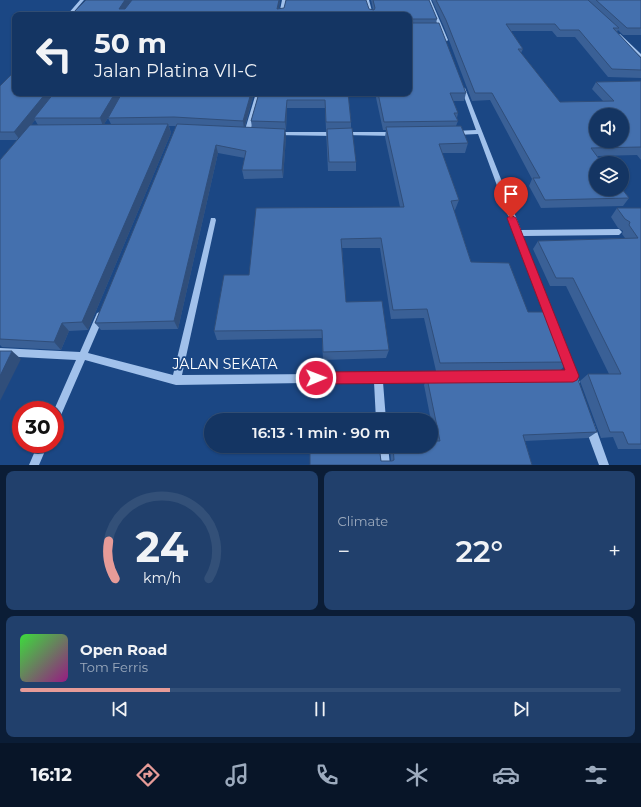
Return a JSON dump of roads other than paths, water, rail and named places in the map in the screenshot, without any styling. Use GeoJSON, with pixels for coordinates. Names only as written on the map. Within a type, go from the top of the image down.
{"type":"FeatureCollection","features":[{"type":"Feature","properties":{"kind":"street"},"geometry":{"type":"LineString","coordinates":[[72,12],[82,0]]}},
{"type":"Feature","properties":{"kind":"street"},"geometry":{"type":"LineString","coordinates":[[282,12],[284,0]]}},
{"type":"Feature","properties":{"kind":"street"},"geometry":{"type":"LineString","coordinates":[[367,0],[370,12]]}},
{"type":"Feature","properties":{"kind":"street"},"geometry":{"type":"LineString","coordinates":[[429,0],[438,28],[449,50]]}},
{"type":"Feature","properties":{"kind":"street"},"geometry":{"type":"LineString","coordinates":[[614,30],[641,56]]}},
{"type":"Feature","properties":{"kind":"street"},"geometry":{"type":"LineString","coordinates":[[460,80],[569,376],[578,391]]}},
{"type":"Feature","properties":{"kind":"street"},"geometry":{"type":"LineString","coordinates":[[247,133],[257,96]]}},
{"type":"Feature","properties":{"kind":"street"},"geometry":{"type":"LineString","coordinates":[[449,133],[478,132]]}},
{"type":"Feature","properties":{"kind":"street"},"geometry":{"type":"LineString","coordinates":[[239,133],[255,133]]}},
{"type":"Feature","properties":{"kind":"street"},"geometry":{"type":"LineString","coordinates":[[270,134],[405,134]]}},
{"type":"Feature","properties":{"kind":"street"},"geometry":{"type":"LineString","coordinates":[[176,380],[213,220]]}},
{"type":"Feature","properties":{"kind":"street"},"geometry":{"type":"LineString","coordinates":[[517,233],[619,232]]}},
{"type":"Feature","properties":{"kind":"street"},"geometry":{"type":"LineString","coordinates":[[63,401],[105,305]]}},
{"type":"Feature","properties":{"kind":"street","name":"JALAN SEKATA"},"geometry":{"type":"LineString","coordinates":[[0,352],[84,356],[176,380],[464,377]]}},
{"type":"Feature","properties":{"kind":"street"},"geometry":{"type":"LineString","coordinates":[[378,377],[381,413]]}},
{"type":"Feature","properties":{"kind":"street"},"geometry":{"type":"LineString","coordinates":[[588,420],[604,465]]}},
{"type":"Feature","properties":{"kind":"street"},"geometry":{"type":"LineString","coordinates":[[34,465],[40,453]]}},
{"type":"Feature","properties":{"kind":"street"},"geometry":{"type":"LineString","coordinates":[[384,453],[385,465]]}}]}
